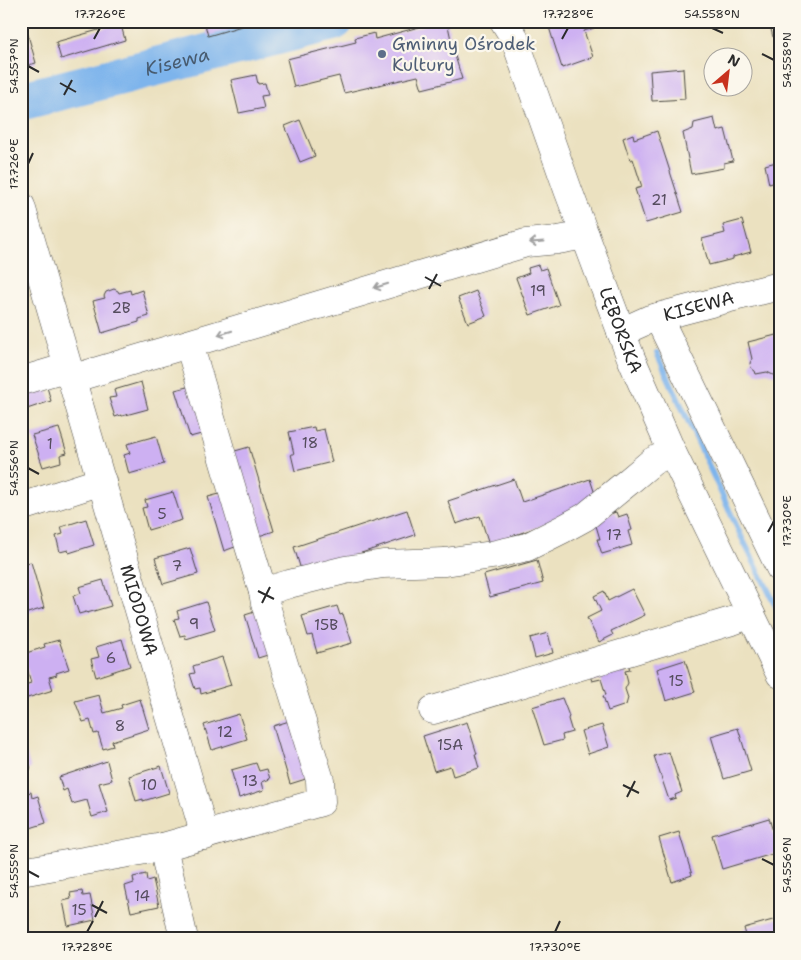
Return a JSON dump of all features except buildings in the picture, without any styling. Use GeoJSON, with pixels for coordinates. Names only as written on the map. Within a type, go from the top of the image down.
{"type":"FeatureCollection","features":[{"type":"Feature","properties":{"kind":"street","name":"LĘBORSKA"},"geometry":{"type":"LineString","coordinates":[[510,26],[568,190],[631,358],[672,452],[780,674]]}},
{"type":"Feature","properties":{"kind":"street","name":"MIODOWA"},"geometry":{"type":"LineString","coordinates":[[21,206],[205,836]]}},
{"type":"Feature","properties":{"kind":"street"},"geometry":{"type":"LineString","coordinates":[[21,381],[70,373],[189,344],[526,242],[558,240],[585,235]]}},
{"type":"Feature","properties":{"kind":"street","name":"KISEWA"},"geometry":{"type":"LineString","coordinates":[[621,332],[658,317],[780,286]]}},
{"type":"Feature","properties":{"kind":"street"},"geometry":{"type":"LineString","coordinates":[[658,317],[780,568]]}},
{"type":"Feature","properties":{"kind":"street"},"geometry":{"type":"LineString","coordinates":[[21,872],[163,847],[322,802],[320,780],[189,344]]}},
{"type":"Feature","properties":{"kind":"street"},"geometry":{"type":"LineString","coordinates":[[264,592],[345,570],[382,564],[445,562],[492,555],[527,547],[585,517],[652,460],[672,452]]}},
{"type":"Feature","properties":{"kind":"street"},"geometry":{"type":"LineString","coordinates":[[21,507],[102,481]]}},
{"type":"Feature","properties":{"kind":"street"},"geometry":{"type":"LineString","coordinates":[[433,710],[750,614]]}},
{"type":"Feature","properties":{"kind":"street"},"geometry":{"type":"LineString","coordinates":[[163,847],[184,939]]}},
{"type":"Feature","properties":{"kind":"waterway","name":"Kisewa"},"geometry":{"type":"LineString","coordinates":[[21,101],[334,21]]}},
{"type":"Feature","properties":{"kind":"waterway"},"geometry":{"type":"LineString","coordinates":[[657,353],[742,538],[780,614]]}},
{"type":"Feature","properties":{"kind":"place","name":"Gminny Ośrodek Kultury"},"geometry":{"type":"Point","coordinates":[382,54]}}]}
